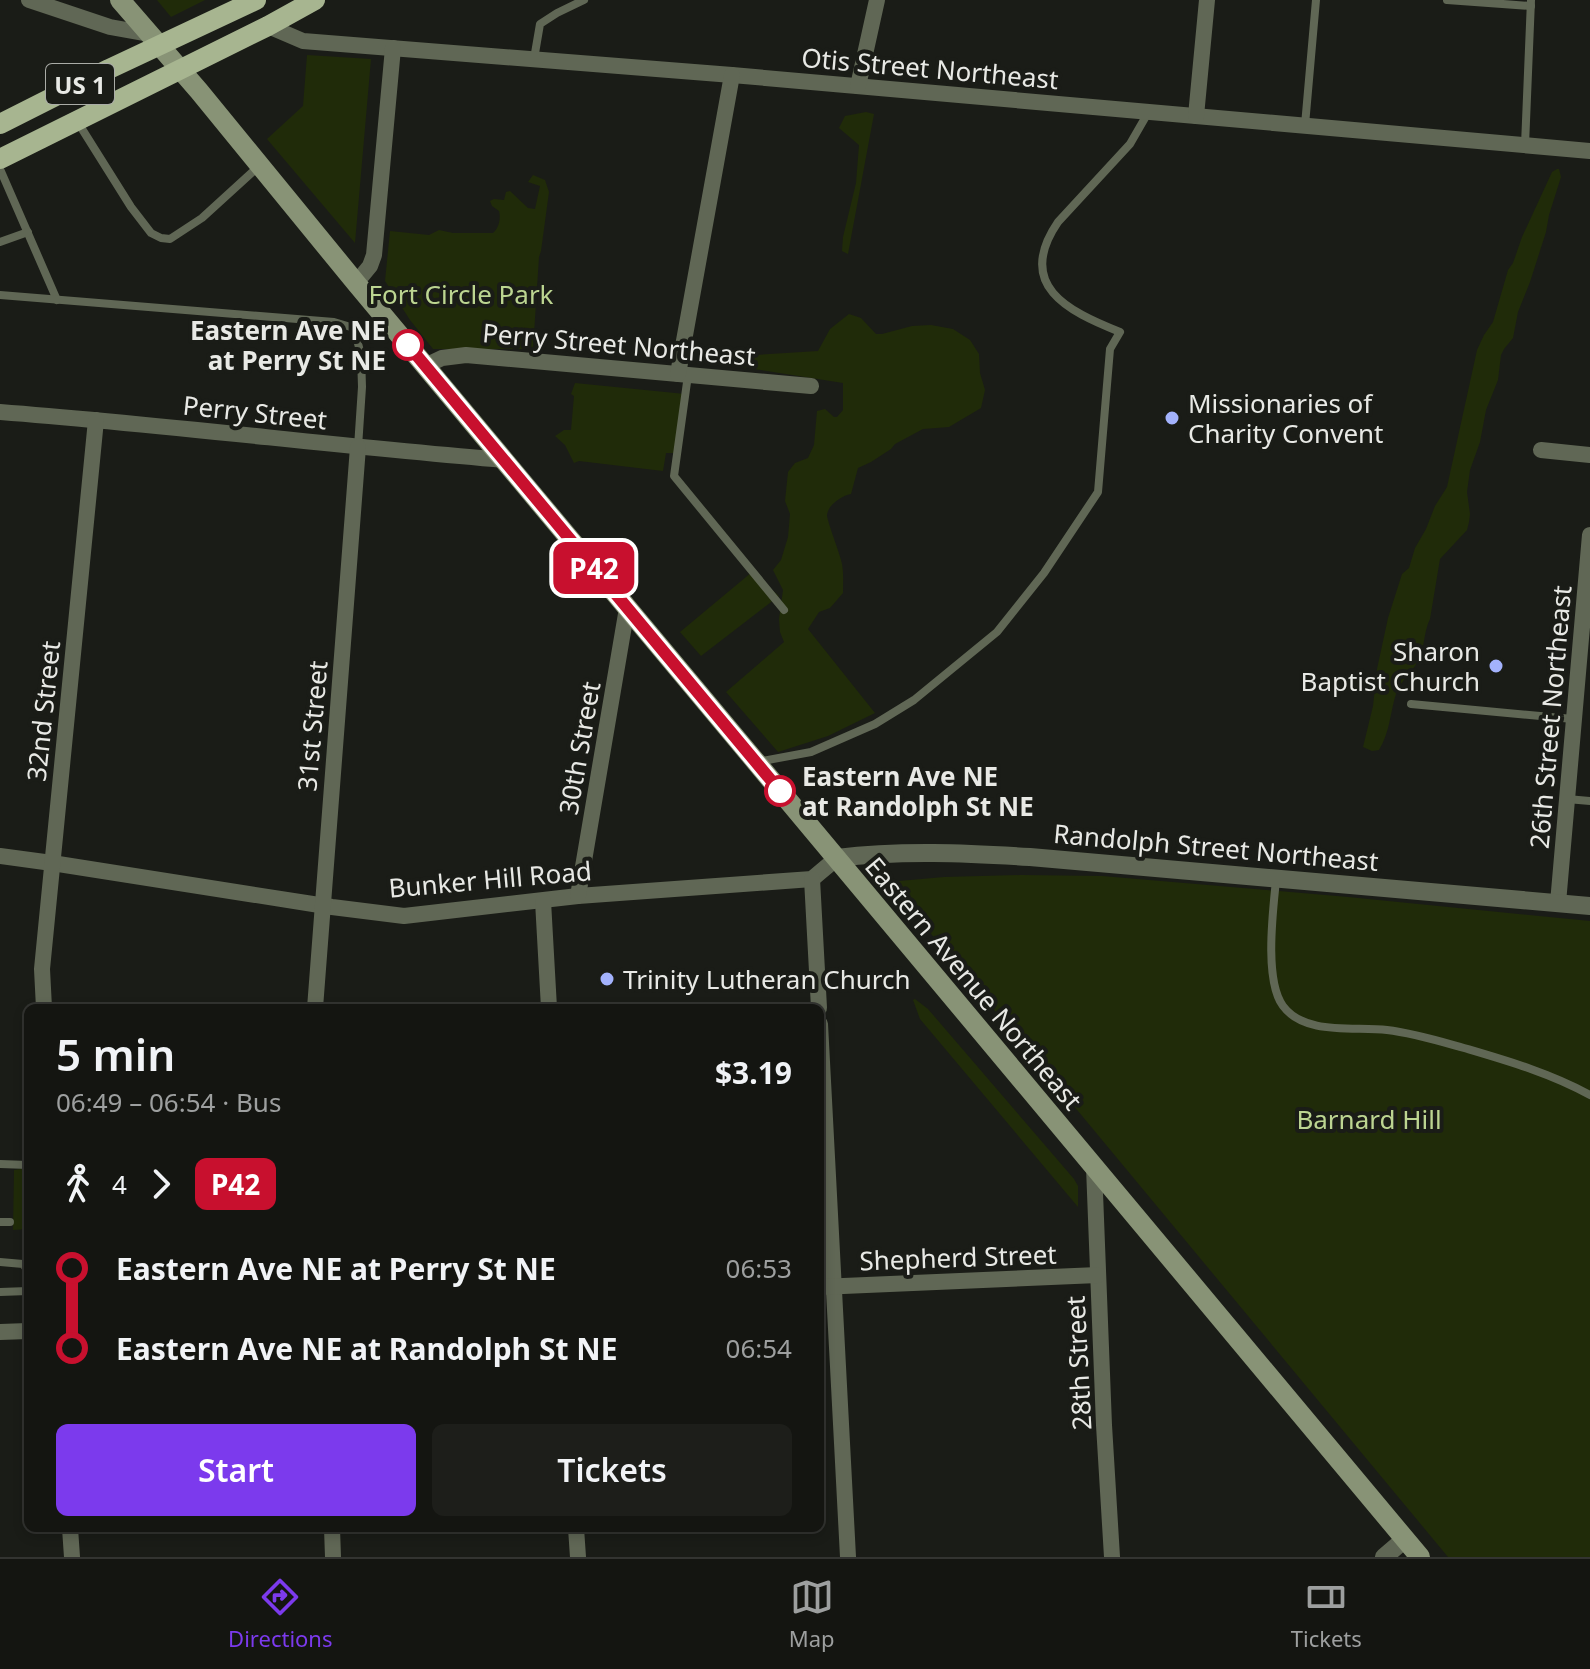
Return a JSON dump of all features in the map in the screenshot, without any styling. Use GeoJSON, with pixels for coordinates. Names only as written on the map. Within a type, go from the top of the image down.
{"type":"FeatureCollection","features":[{"type":"Feature","properties":{"kind":"main road","name":"Eastern Avenue Northeast"},"geometry":{"type":"LineString","coordinates":[[120,0],[1420,1557]]}},
{"type":"Feature","properties":{"kind":"main road","name":"US 1"},"geometry":{"type":"LineString","coordinates":[[0,124],[109,69],[154,40],[256,0]]}},
{"type":"Feature","properties":{"kind":"main road","name":"US 1"},"geometry":{"type":"LineString","coordinates":[[0,159],[315,0]]}},
{"type":"Feature","properties":{"kind":"street"},"geometry":{"type":"LineString","coordinates":[[29,0],[154,40]]}},
{"type":"Feature","properties":{"kind":"street"},"geometry":{"type":"LineString","coordinates":[[858,86],[877,0]]}},
{"type":"Feature","properties":{"kind":"street"},"geometry":{"type":"LineString","coordinates":[[1196,116],[1207,0]]}},
{"type":"Feature","properties":{"kind":"street","name":"Otis Street Northeast"},"geometry":{"type":"LineString","coordinates":[[268,26],[303,41],[732,75],[1590,151]]}},
{"type":"Feature","properties":{"kind":"street"},"geometry":{"type":"LineString","coordinates":[[356,283],[370,266],[374,255],[393,48]]}},
{"type":"Feature","properties":{"kind":"street"},"geometry":{"type":"LineString","coordinates":[[683,374],[732,75]]}},
{"type":"Feature","properties":{"kind":"street","name":"Perry Street Northeast"},"geometry":{"type":"LineString","coordinates":[[425,366],[442,358],[466,355],[811,386]]}},
{"type":"Feature","properties":{"kind":"street","name":"Perry Street"},"geometry":{"type":"LineString","coordinates":[[0,412],[504,460]]}},
{"type":"Feature","properties":{"kind":"street","name":"32nd Street"},"geometry":{"type":"LineString","coordinates":[[44,1004],[42,969],[96,420]]}},
{"type":"Feature","properties":{"kind":"street","name":"31st Street"},"geometry":{"type":"LineString","coordinates":[[315,1004],[358,447]]}},
{"type":"Feature","properties":{"kind":"street"},"geometry":{"type":"LineString","coordinates":[[1541,450],[1590,455]]}},
{"type":"Feature","properties":{"kind":"street","name":"26th Street Northeast"},"geometry":{"type":"LineString","coordinates":[[1558,903],[1590,535]]}},
{"type":"Feature","properties":{"kind":"street","name":"30th Street"},"geometry":{"type":"LineString","coordinates":[[578,896],[627,608]]}},
{"type":"Feature","properties":{"kind":"street","name":"Randolph Street Northeast"},"geometry":{"type":"LineString","coordinates":[[837,858],[884,854],[978,854],[1590,906]]}},
{"type":"Feature","properties":{"kind":"street","name":"Bunker Hill Road"},"geometry":{"type":"LineString","coordinates":[[0,856],[404,916],[578,896],[812,879]]}},
{"type":"Feature","properties":{"kind":"street"},"geometry":{"type":"LineString","coordinates":[[819,1004],[812,879],[837,858]]}},
{"type":"Feature","properties":{"kind":"street"},"geometry":{"type":"LineString","coordinates":[[543,901],[549,1004]]}},
{"type":"Feature","properties":{"kind":"street","name":"28th Street"},"geometry":{"type":"LineString","coordinates":[[1094,1167],[1112,1557]]}},
{"type":"Feature","properties":{"kind":"street"},"geometry":{"type":"LineString","coordinates":[[824,1174],[827,1286],[848,1557]]}},
{"type":"Feature","properties":{"kind":"street","name":"Shepherd Street"},"geometry":{"type":"LineString","coordinates":[[827,1286],[1098,1275]]}},
{"type":"Feature","properties":{"kind":"street"},"geometry":{"type":"LineString","coordinates":[[0,1332],[24,1331]]}},
{"type":"Feature","properties":{"kind":"street"},"geometry":{"type":"LineString","coordinates":[[70,1532],[72,1557]]}},
{"type":"Feature","properties":{"kind":"street"},"geometry":{"type":"LineString","coordinates":[[332,1532],[333,1557]]}},
{"type":"Feature","properties":{"kind":"street"},"geometry":{"type":"LineString","coordinates":[[576,1532],[578,1557]]}},
{"type":"Feature","properties":{"kind":"street"},"geometry":{"type":"LineString","coordinates":[[1384,1557],[1405,1539]]}},
{"type":"Feature","properties":{"kind":"lane"},"geometry":{"type":"LineString","coordinates":[[534,60],[540,24],[584,0]]}},
{"type":"Feature","properties":{"kind":"lane"},"geometry":{"type":"LineString","coordinates":[[1305,125],[1316,0]]}},
{"type":"Feature","properties":{"kind":"lane"},"geometry":{"type":"LineString","coordinates":[[1447,0],[1531,3],[1525,145]]}},
{"type":"Feature","properties":{"kind":"lane"},"geometry":{"type":"LineString","coordinates":[[756,763],[811,752],[875,724],[925,692],[997,632],[1044,573],[1098,492],[1110,349],[1120,332],[1062,302],[1050,290],[1042,277],[1043,252],[1058,222],[1130,144],[1149,111]]}},
{"type":"Feature","properties":{"kind":"lane"},"geometry":{"type":"LineString","coordinates":[[77,121],[131,207],[151,233],[161,238],[170,239],[202,218],[259,166]]}},
{"type":"Feature","properties":{"kind":"lane"},"geometry":{"type":"LineString","coordinates":[[0,169],[57,300]]}},
{"type":"Feature","properties":{"kind":"lane"},"geometry":{"type":"LineString","coordinates":[[0,242],[28,232]]}},
{"type":"Feature","properties":{"kind":"lane"},"geometry":{"type":"LineString","coordinates":[[0,295],[334,322],[354,328],[361,355],[358,447]]}},
{"type":"Feature","properties":{"kind":"lane"},"geometry":{"type":"LineString","coordinates":[[683,374],[674,476],[784,610]]}},
{"type":"Feature","properties":{"kind":"lane"},"geometry":{"type":"LineString","coordinates":[[1411,704],[1574,719]]}},
{"type":"Feature","properties":{"kind":"lane"},"geometry":{"type":"LineString","coordinates":[[1567,799],[1590,801]]}},
{"type":"Feature","properties":{"kind":"lane"},"geometry":{"type":"LineString","coordinates":[[1276,879],[1272,949],[1274,983],[1283,1006],[1297,1018],[1344,1030],[1386,1030],[1423,1036],[1524,1066],[1590,1095]]}},
{"type":"Feature","properties":{"kind":"lane"},"geometry":{"type":"LineString","coordinates":[[0,1164],[24,1165]]}},
{"type":"Feature","properties":{"kind":"lane"},"geometry":{"type":"LineString","coordinates":[[0,1222],[10,1222]]}},
{"type":"Feature","properties":{"kind":"lane"},"geometry":{"type":"LineString","coordinates":[[0,1262],[24,1265]]}},
{"type":"Feature","properties":{"kind":"lane"},"geometry":{"type":"LineString","coordinates":[[0,1292],[24,1291]]}},
{"type":"Feature","properties":{"kind":"green space"},"geometry":{"type":"Polygon","coordinates":[[[157,0],[205,0],[171,17],[157,0]]]}},
{"type":"Feature","properties":{"kind":"green space","name":"Fort Circle Park"},"geometry":{"type":"Polygon","coordinates":[[[307,55],[371,59],[355,243],[267,139],[303,106],[307,55]]]}},
{"type":"Feature","properties":{"kind":"green space"},"geometry":{"type":"Polygon","coordinates":[[[866,112],[874,114],[848,254],[842,251],[843,237],[856,183],[859,145],[839,128],[845,116],[866,112]]]}},
{"type":"Feature","properties":{"kind":"green space"},"geometry":{"type":"Polygon","coordinates":[[[1557,169],[1561,177],[1546,232],[1518,312],[1513,338],[1501,355],[1498,380],[1486,410],[1480,442],[1470,470],[1467,530],[1440,559],[1422,651],[1398,689],[1383,743],[1379,750],[1372,751],[1363,747],[1388,618],[1402,574],[1409,568],[1415,548],[1447,487],[1477,350],[1493,322],[1508,270],[1522,237],[1552,172],[1557,169]]]}},
{"type":"Feature","properties":{"kind":"green space","name":"Fort Circle Park"},"geometry":{"type":"Polygon","coordinates":[[[533,175],[545,180],[549,192],[539,257],[533,349],[433,349],[385,281],[390,231],[429,235],[439,230],[493,233],[500,214],[490,201],[504,200],[506,192],[510,191],[528,208],[535,209],[540,186],[528,182],[533,175]]]}},
{"type":"Feature","properties":{"kind":"green space"},"geometry":{"type":"Polygon","coordinates":[[[849,314],[861,318],[876,334],[912,326],[953,329],[970,340],[979,354],[985,390],[981,408],[949,427],[923,429],[858,468],[851,494],[832,504],[827,515],[842,564],[843,593],[830,608],[819,612],[808,629],[875,713],[828,736],[778,752],[726,692],[784,642],[779,619],[783,590],[773,570],[781,560],[788,537],[790,514],[785,501],[788,472],[795,463],[808,458],[814,445],[817,411],[825,409],[837,417],[843,410],[843,383],[722,364],[705,352],[706,347],[756,355],[818,351],[830,329],[849,314]]]}},
{"type":"Feature","properties":{"kind":"green space","name":"Fort Circle Park"},"geometry":{"type":"Polygon","coordinates":[[[575,383],[685,394],[675,453],[666,453],[663,471],[579,461],[574,463],[565,445],[555,436],[564,430],[571,430],[574,396],[571,394],[575,383]]]}},
{"type":"Feature","properties":{"kind":"green space"},"geometry":{"type":"Polygon","coordinates":[[[752,572],[779,596],[701,656],[680,632],[752,572]]]}},
{"type":"Feature","properties":{"kind":"green space","name":"Barnard Hill"},"geometry":{"type":"Polygon","coordinates":[[[1021,875],[1102,876],[1590,921],[1590,1557],[1448,1557],[888,882],[1021,875]]]}},
{"type":"Feature","properties":{"kind":"green space"},"geometry":{"type":"Polygon","coordinates":[[[915,999],[928,1009],[1074,1179],[1078,1186],[1078,1207],[920,1019],[915,999]]]}},
{"type":"Feature","properties":{"kind":"green space"},"geometry":{"type":"Polygon","coordinates":[[[24,1169],[24,1229],[13,1230],[14,1170],[24,1169]]]}},
{"type":"Feature","properties":{"kind":"bus line","name":"P42"},"geometry":{"type":"LineString","coordinates":[[408,345],[780,791]]}},
{"type":"Feature","properties":{"kind":"place","name":"Eastern Ave NE at Perry St NE"},"geometry":{"type":"Point","coordinates":[408,345]}},
{"type":"Feature","properties":{"kind":"place","name":"Missionaries of Charity Convent"},"geometry":{"type":"Point","coordinates":[1172,418]}},
{"type":"Feature","properties":{"kind":"place","name":"Sharon Baptist Church"},"geometry":{"type":"Point","coordinates":[1496,666]}},
{"type":"Feature","properties":{"kind":"place","name":"Eastern Ave NE at Randolph St NE"},"geometry":{"type":"Point","coordinates":[780,791]}},
{"type":"Feature","properties":{"kind":"place","name":"Trinity Lutheran Church"},"geometry":{"type":"Point","coordinates":[607,979]}}]}
